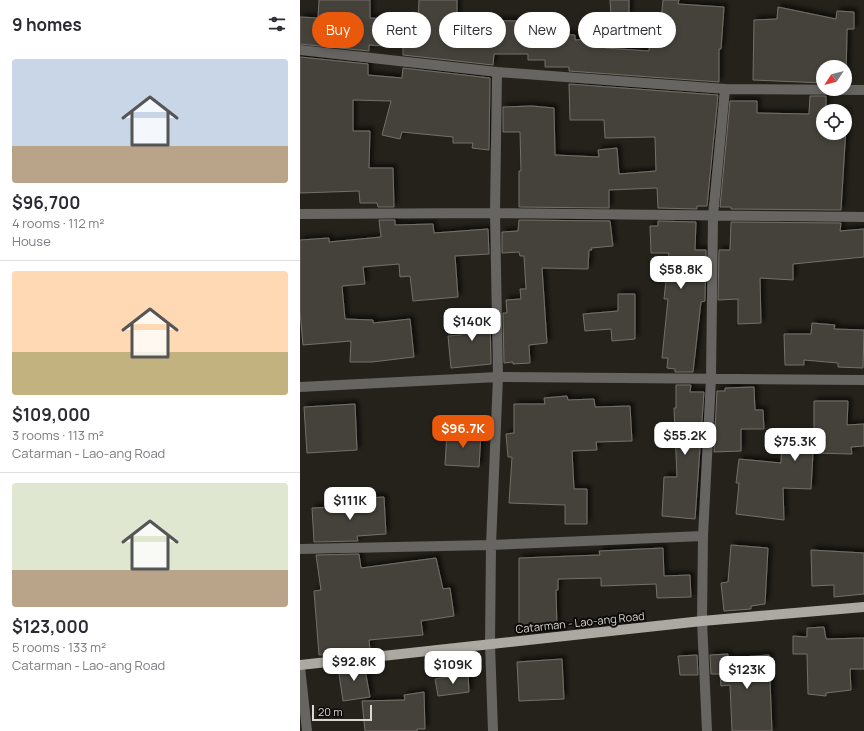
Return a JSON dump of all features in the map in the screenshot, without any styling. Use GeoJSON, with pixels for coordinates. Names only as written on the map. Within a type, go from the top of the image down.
{"type":"FeatureCollection","features":[{"type":"Feature","properties":{"kind":"main road","name":"Catarman - Lao-ang Road"},"geometry":{"type":"LineString","coordinates":[[300,666],[702,621],[864,607]]}},
{"type":"Feature","properties":{"kind":"street"},"geometry":{"type":"LineString","coordinates":[[300,50],[497,72],[725,89],[864,90]]}},
{"type":"Feature","properties":{"kind":"street"},"geometry":{"type":"LineString","coordinates":[[492,731],[490,644],[491,545],[498,377],[494,213],[497,72]]}},
{"type":"Feature","properties":{"kind":"street"},"geometry":{"type":"LineString","coordinates":[[706,731],[702,621],[703,536],[711,378],[713,216],[725,89]]}},
{"type":"Feature","properties":{"kind":"street"},"geometry":{"type":"LineString","coordinates":[[300,214],[494,213],[864,217]]}},
{"type":"Feature","properties":{"kind":"street"},"geometry":{"type":"LineString","coordinates":[[300,387],[498,377],[864,380]]}},
{"type":"Feature","properties":{"kind":"street"},"geometry":{"type":"LineString","coordinates":[[300,549],[491,545],[703,536]]}},
{"type":"Feature","properties":{"kind":"street"},"geometry":{"type":"LineString","coordinates":[[300,666],[307,731]]}},
{"type":"Feature","properties":{"kind":"building"},"geometry":{"type":"Polygon","coordinates":[[[319,0],[370,0],[372,45],[369,45],[369,51],[339,48],[364,48],[364,12],[318,12],[319,0]]]}},
{"type":"Feature","properties":{"kind":"building"},"geometry":{"type":"Polygon","coordinates":[[[419,0],[457,0],[457,12],[439,12],[439,48],[506,48],[506,21],[514,21],[514,48],[570,48],[570,35],[575,35],[575,40],[578,40],[578,48],[649,51],[649,48],[676,48],[676,12],[662,12],[663,0],[679,0],[678,4],[724,7],[721,49],[719,49],[719,82],[569,71],[569,67],[545,67],[545,60],[528,60],[528,54],[494,54],[493,65],[403,55],[403,48],[431,48],[431,12],[418,12],[419,0]]]}},
{"type":"Feature","properties":{"kind":"building"},"geometry":{"type":"Polygon","coordinates":[[[610,0],[629,0],[629,12],[611,12],[610,0]]]}},
{"type":"Feature","properties":{"kind":"building"},"geometry":{"type":"Polygon","coordinates":[[[778,7],[836,19],[837,11],[854,12],[854,29],[847,29],[846,60],[816,60],[816,83],[753,80],[754,20],[777,19],[778,7]]]}},
{"type":"Feature","properties":{"kind":"building"},"geometry":{"type":"Polygon","coordinates":[[[300,17],[312,18],[312,45],[300,44],[300,17]]]}},
{"type":"Feature","properties":{"kind":"building"},"geometry":{"type":"Polygon","coordinates":[[[300,57],[368,64],[368,75],[402,78],[403,68],[490,78],[489,150],[472,148],[473,143],[453,143],[453,137],[402,132],[400,139],[382,135],[391,101],[353,100],[353,131],[370,131],[369,168],[393,168],[394,207],[378,207],[377,203],[360,203],[359,191],[300,193],[300,57]]]}},
{"type":"Feature","properties":{"kind":"building"},"geometry":{"type":"Polygon","coordinates":[[[569,84],[718,95],[707,206],[697,206],[697,209],[658,208],[657,188],[609,190],[609,208],[519,207],[519,171],[521,171],[520,132],[503,132],[503,107],[532,106],[554,108],[555,155],[599,157],[598,150],[617,148],[619,174],[656,171],[655,137],[605,138],[604,120],[570,120],[569,84]]]}},
{"type":"Feature","properties":{"kind":"building"},"geometry":{"type":"Polygon","coordinates":[[[810,96],[826,96],[826,104],[816,104],[816,140],[845,140],[841,210],[731,209],[731,207],[720,207],[730,101],[757,101],[757,113],[809,114],[810,96]]]}},
{"type":"Feature","properties":{"kind":"building"},"geometry":{"type":"Polygon","coordinates":[[[379,220],[395,220],[395,225],[433,224],[434,233],[488,229],[489,254],[455,256],[458,297],[413,301],[410,276],[400,277],[399,264],[363,267],[365,284],[342,286],[345,319],[373,320],[373,323],[410,319],[414,357],[372,362],[350,362],[351,341],[303,345],[300,312],[300,240],[329,238],[329,242],[381,237],[379,220]]]}},
{"type":"Feature","properties":{"kind":"building"},"geometry":{"type":"Polygon","coordinates":[[[519,220],[610,221],[613,246],[591,248],[592,250],[589,250],[588,269],[542,268],[547,343],[529,345],[530,363],[513,364],[513,362],[504,363],[503,313],[507,313],[506,300],[521,299],[520,289],[526,289],[524,256],[520,256],[519,252],[502,253],[502,232],[518,231],[519,220]]]}},
{"type":"Feature","properties":{"kind":"building"},"geometry":{"type":"Polygon","coordinates":[[[658,221],[696,222],[695,250],[706,250],[705,301],[701,302],[693,372],[675,372],[675,369],[667,368],[668,358],[662,358],[668,299],[664,299],[669,253],[651,253],[650,226],[658,226],[658,221]]]}},
{"type":"Feature","properties":{"kind":"building"},"geometry":{"type":"Polygon","coordinates":[[[731,222],[841,223],[840,231],[864,229],[864,257],[793,264],[793,280],[760,278],[761,323],[738,324],[738,299],[718,300],[719,250],[730,250],[731,222]]]}},
{"type":"Feature","properties":{"kind":"building"},"geometry":{"type":"Polygon","coordinates":[[[618,294],[635,294],[635,339],[612,341],[611,329],[585,331],[583,314],[618,311],[618,294]]]}},
{"type":"Feature","properties":{"kind":"building"},"geometry":{"type":"Polygon","coordinates":[[[490,314],[491,364],[451,368],[448,336],[461,335],[459,317],[490,314]]]}},
{"type":"Feature","properties":{"kind":"building"},"geometry":{"type":"Polygon","coordinates":[[[812,323],[835,325],[834,329],[864,330],[863,368],[838,367],[838,363],[804,360],[804,365],[785,365],[784,334],[811,334],[812,323]]]}},
{"type":"Feature","properties":{"kind":"building"},"geometry":{"type":"Polygon","coordinates":[[[676,385],[691,385],[690,392],[704,392],[695,519],[662,516],[664,477],[677,477],[674,408],[676,408],[676,385]]]}},
{"type":"Feature","properties":{"kind":"building"},"geometry":{"type":"Polygon","coordinates":[[[754,387],[755,410],[763,410],[764,429],[741,429],[741,451],[714,452],[717,391],[725,391],[725,388],[754,387]]]}},
{"type":"Feature","properties":{"kind":"building"},"geometry":{"type":"Polygon","coordinates":[[[567,396],[568,400],[594,399],[595,407],[630,406],[632,441],[596,442],[597,450],[572,451],[574,489],[587,489],[587,524],[565,524],[565,505],[509,503],[512,457],[508,457],[506,434],[514,433],[514,404],[545,404],[544,398],[567,396]]]}},
{"type":"Feature","properties":{"kind":"building"},"geometry":{"type":"Polygon","coordinates":[[[814,401],[848,401],[847,425],[864,424],[864,446],[851,447],[852,454],[813,453],[811,489],[783,488],[784,520],[736,514],[739,483],[736,483],[739,459],[781,463],[782,435],[814,436],[814,401]]]}},
{"type":"Feature","properties":{"kind":"building"},"geometry":{"type":"Polygon","coordinates":[[[355,404],[357,450],[307,453],[304,407],[355,404]]]}},
{"type":"Feature","properties":{"kind":"building"},"geometry":{"type":"Polygon","coordinates":[[[447,432],[481,433],[479,467],[445,465],[447,432]]]}},
{"type":"Feature","properties":{"kind":"building"},"geometry":{"type":"Polygon","coordinates":[[[384,497],[386,534],[357,536],[358,541],[314,542],[312,508],[355,506],[354,499],[384,497]]]}},
{"type":"Feature","properties":{"kind":"building"},"geometry":{"type":"Polygon","coordinates":[[[731,545],[768,548],[765,604],[751,606],[751,609],[724,611],[721,583],[728,582],[731,545]]]}},
{"type":"Feature","properties":{"kind":"building"},"geometry":{"type":"Polygon","coordinates":[[[663,548],[664,576],[690,575],[691,597],[657,598],[656,584],[601,586],[601,578],[558,579],[558,590],[556,590],[557,630],[519,632],[519,558],[600,555],[599,551],[663,548]]]}},
{"type":"Feature","properties":{"kind":"building"},"geometry":{"type":"Polygon","coordinates":[[[811,550],[864,553],[864,594],[834,597],[834,585],[812,586],[811,550]]]}},
{"type":"Feature","properties":{"kind":"building"},"geometry":{"type":"Polygon","coordinates":[[[359,554],[361,568],[436,558],[443,589],[450,588],[454,616],[421,621],[423,635],[369,640],[370,649],[362,650],[362,652],[319,655],[314,591],[321,590],[316,555],[359,554]]]}},
{"type":"Feature","properties":{"kind":"building"},"geometry":{"type":"Polygon","coordinates":[[[824,627],[826,639],[864,638],[864,669],[850,669],[851,690],[826,693],[826,696],[808,694],[807,654],[793,654],[793,636],[807,637],[807,628],[824,627]]]}},
{"type":"Feature","properties":{"kind":"building"},"geometry":{"type":"Polygon","coordinates":[[[728,654],[728,658],[769,655],[772,731],[732,731],[730,685],[721,686],[720,674],[711,674],[710,655],[728,654]]]}},
{"type":"Feature","properties":{"kind":"building"},"geometry":{"type":"Polygon","coordinates":[[[697,655],[698,675],[680,675],[678,656],[697,655]]]}},
{"type":"Feature","properties":{"kind":"building"},"geometry":{"type":"Polygon","coordinates":[[[562,659],[564,699],[519,701],[517,662],[562,659]]]}},
{"type":"Feature","properties":{"kind":"building"},"geometry":{"type":"Polygon","coordinates":[[[364,664],[370,697],[343,701],[338,667],[364,664]]]}},
{"type":"Feature","properties":{"kind":"building"},"geometry":{"type":"Polygon","coordinates":[[[468,674],[469,692],[438,696],[435,679],[468,674]]]}},
{"type":"Feature","properties":{"kind":"building"},"geometry":{"type":"Polygon","coordinates":[[[424,692],[425,729],[417,729],[417,731],[365,731],[362,701],[405,700],[404,695],[424,692]]]}}]}
